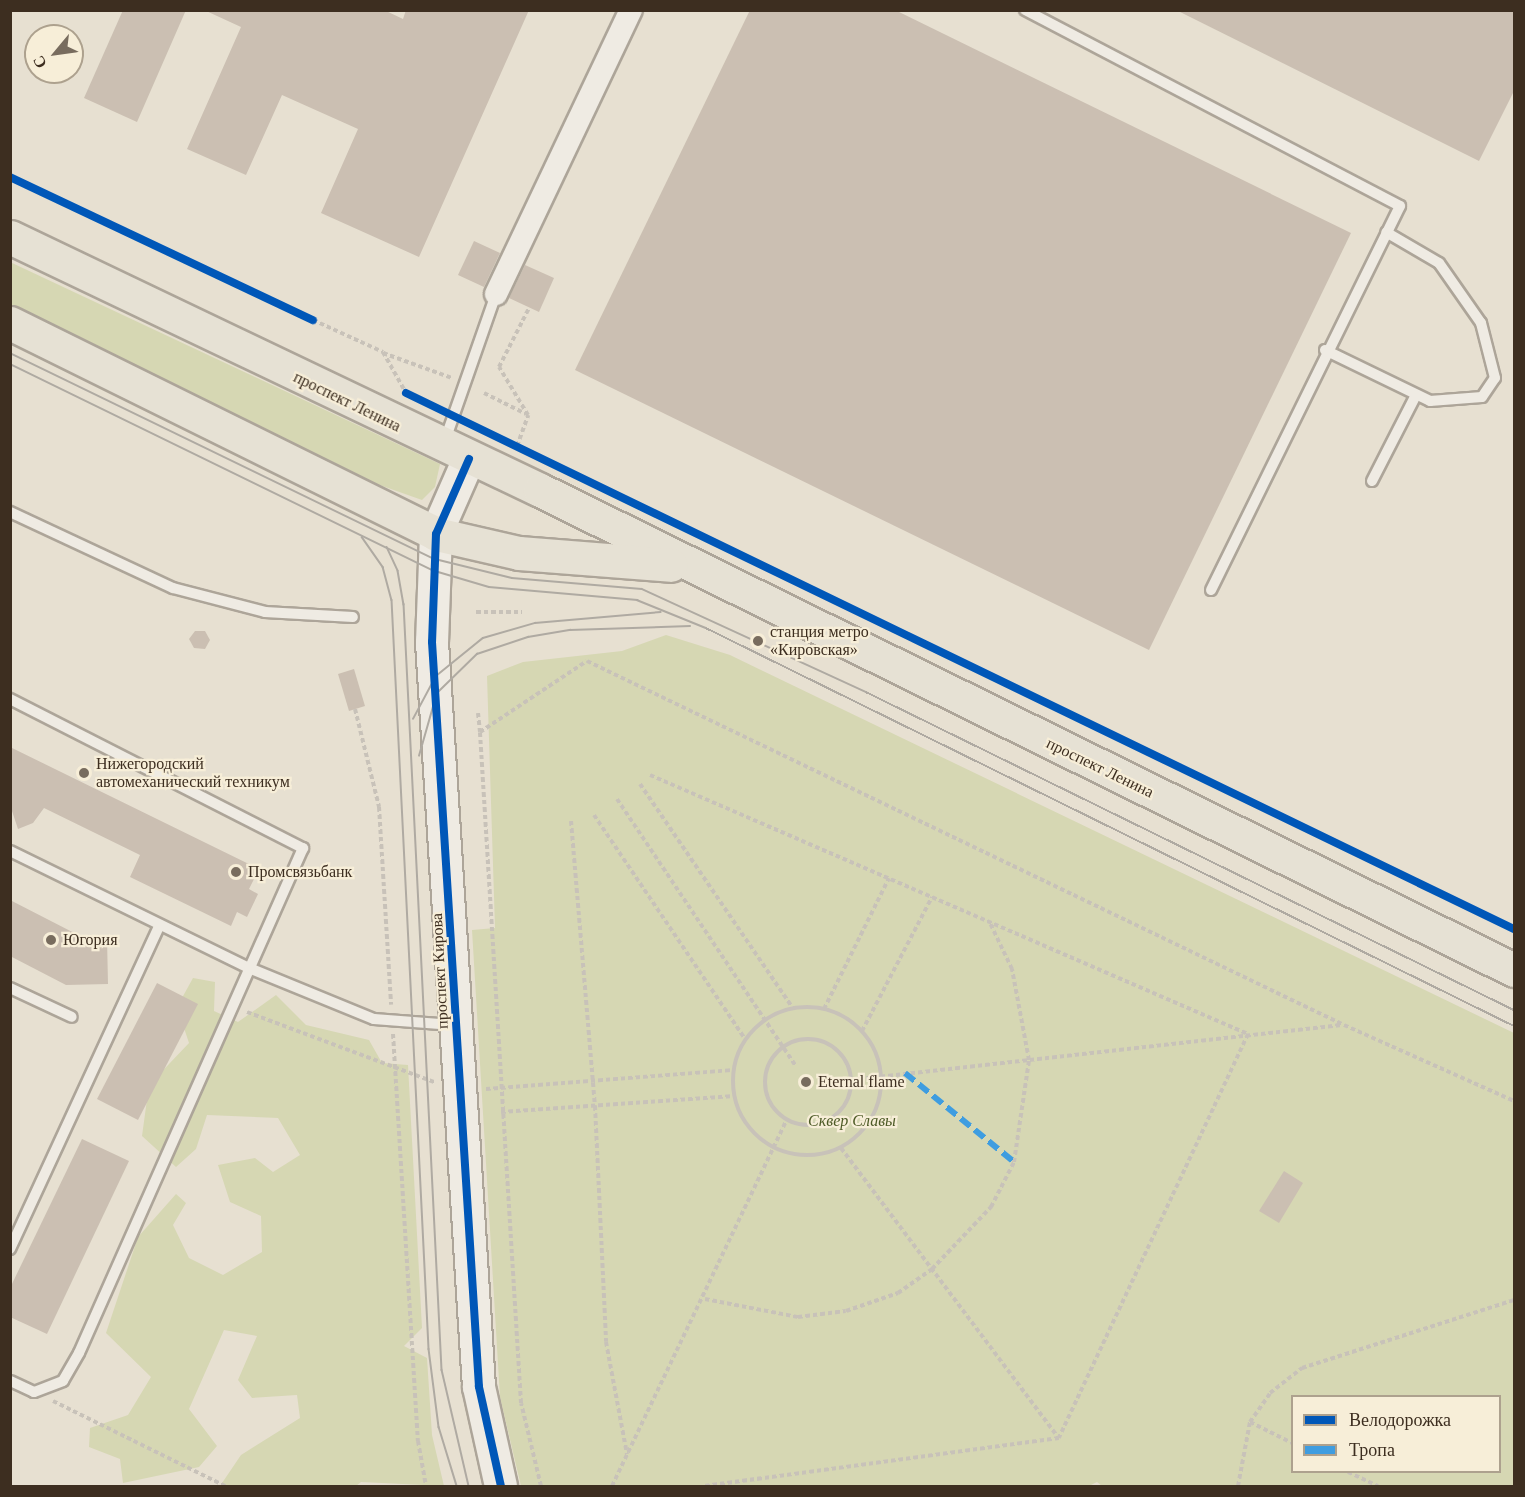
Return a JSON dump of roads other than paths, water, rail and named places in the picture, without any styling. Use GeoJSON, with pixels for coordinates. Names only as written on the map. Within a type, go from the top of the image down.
{"type":"FeatureCollection","features":[{"type":"Feature","properties":{"kind":"main road","name":"проспект Ленина"},"geometry":{"type":"LineString","coordinates":[[10,237],[1515,970]]}},
{"type":"Feature","properties":{"kind":"main road","name":"проспект Ленина"},"geometry":{"type":"LineString","coordinates":[[10,323],[436,534],[519,554],[685,566]]}},
{"type":"Feature","properties":{"kind":"street"},"geometry":{"type":"LineString","coordinates":[[496,294],[631,10]]}},
{"type":"Feature","properties":{"kind":"street","name":"проспект Кирова"},"geometry":{"type":"LineString","coordinates":[[455,453],[436,534],[432,642],[479,1387],[501,1486]]}},
{"type":"Feature","properties":{"kind":"lane"},"geometry":{"type":"LineString","coordinates":[[1025,10],[1400,206],[1325,350],[1211,590]]}},
{"type":"Feature","properties":{"kind":"lane"},"geometry":{"type":"LineString","coordinates":[[1325,350],[1430,401],[1460,403],[1482,397],[1495,378],[1481,323],[1439,263],[1386,232]]}},
{"type":"Feature","properties":{"kind":"lane"},"geometry":{"type":"LineString","coordinates":[[455,453],[496,294]]}},
{"type":"Feature","properties":{"kind":"lane"},"geometry":{"type":"LineString","coordinates":[[1372,481],[1416,394]]}},
{"type":"Feature","properties":{"kind":"lane"},"geometry":{"type":"LineString","coordinates":[[10,512],[173,588],[265,612],[353,617]]}},
{"type":"Feature","properties":{"kind":"lane"},"geometry":{"type":"LineString","coordinates":[[10,699],[303,848],[80,1353],[63,1382],[34,1392],[10,1381]]}},
{"type":"Feature","properties":{"kind":"lane"},"geometry":{"type":"LineString","coordinates":[[10,851],[249,968],[392,1024],[456,1025]]}},
{"type":"Feature","properties":{"kind":"lane"},"geometry":{"type":"LineString","coordinates":[[10,1249],[160,925]]}},
{"type":"Feature","properties":{"kind":"lane"},"geometry":{"type":"LineString","coordinates":[[10,988],[72,1017]]}},
{"type":"Feature","properties":{"kind":"tram line"},"geometry":{"type":"LineString","coordinates":[[10,353],[435,559],[512,578],[642,589],[866,692],[1514,1010]]}},
{"type":"Feature","properties":{"kind":"tram line"},"geometry":{"type":"LineString","coordinates":[[10,364],[435,571],[489,587],[637,600],[706,628],[1514,1026]]}},
{"type":"Feature","properties":{"kind":"tram line"},"geometry":{"type":"LineString","coordinates":[[362,537],[383,567],[392,600],[429,1349],[439,1427],[457,1486]]}},
{"type":"Feature","properties":{"kind":"tram line"},"geometry":{"type":"LineString","coordinates":[[387,547],[398,571],[404,604],[442,1370],[469,1486]]}},
{"type":"Feature","properties":{"kind":"tram line"},"geometry":{"type":"LineString","coordinates":[[413,719],[436,676],[483,638],[535,623],[661,612]]}},
{"type":"Feature","properties":{"kind":"tram line"},"geometry":{"type":"LineString","coordinates":[[419,756],[437,693],[477,654],[528,637],[570,630],[690,626]]}},
{"type":"Feature","properties":{"kind":"place","name":"станция метро «Кировская»"},"geometry":{"type":"Point","coordinates":[758,641]}},
{"type":"Feature","properties":{"kind":"place","name":"Нижегородский автомеханический техникум"},"geometry":{"type":"Point","coordinates":[84,773]}},
{"type":"Feature","properties":{"kind":"place","name":"Промсвязьбанк"},"geometry":{"type":"Point","coordinates":[236,872]}},
{"type":"Feature","properties":{"kind":"place","name":"Югория"},"geometry":{"type":"Point","coordinates":[51,940]}},
{"type":"Feature","properties":{"kind":"place","name":"Eternal flame"},"geometry":{"type":"Point","coordinates":[806,1082]}},
{"type":"Feature","properties":{"kind":"park label","name":"Сквер Славы"},"geometry":{"type":"Point","coordinates":[852,1121]}}]}
